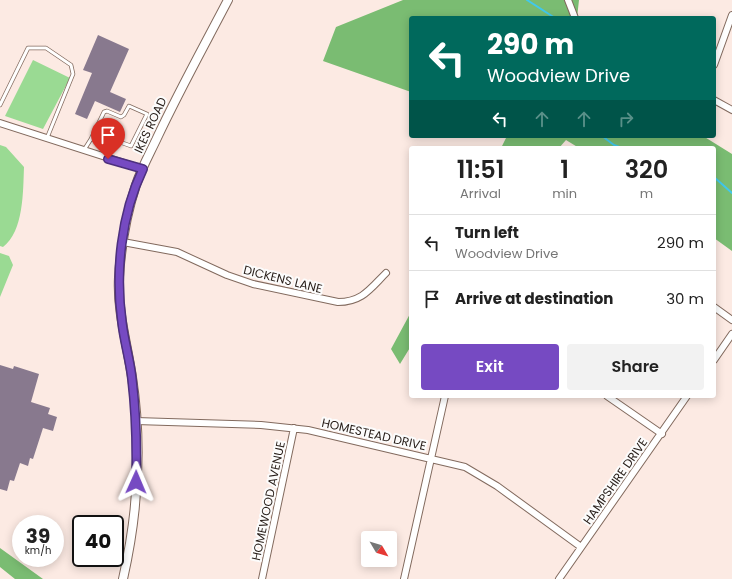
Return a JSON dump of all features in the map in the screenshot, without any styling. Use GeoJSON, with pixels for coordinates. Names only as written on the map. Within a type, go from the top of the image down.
{"type":"FeatureCollection","features":[{"type":"Feature","properties":{"kind":"street","name":"IKES ROAD"},"geometry":{"type":"LineString","coordinates":[[123,579],[133,529],[136,498],[136,421],[132,377],[120,304],[119,277],[123,242],[131,200],[143,169],[168,115],[228,0]]}},
{"type":"Feature","properties":{"kind":"street"},"geometry":{"type":"LineString","coordinates":[[568,0],[574,16]]}},
{"type":"Feature","properties":{"kind":"street"},"geometry":{"type":"LineString","coordinates":[[716,59],[732,15]]}},
{"type":"Feature","properties":{"kind":"street"},"geometry":{"type":"LineString","coordinates":[[716,101],[732,110]]}},
{"type":"Feature","properties":{"kind":"street"},"geometry":{"type":"LineString","coordinates":[[0,123],[83,151],[143,169]]}},
{"type":"Feature","properties":{"kind":"street","name":"DICKENS LANE"},"geometry":{"type":"LineString","coordinates":[[123,242],[177,252],[227,275],[253,284],[338,302],[347,302],[360,298],[386,273]]}},
{"type":"Feature","properties":{"kind":"street"},"geometry":{"type":"LineString","coordinates":[[716,308],[732,320]]}},
{"type":"Feature","properties":{"kind":"street"},"geometry":{"type":"LineString","coordinates":[[716,357],[732,334]]}},
{"type":"Feature","properties":{"kind":"street"},"geometry":{"type":"LineString","coordinates":[[404,579],[445,398]]}},
{"type":"Feature","properties":{"kind":"street"},"geometry":{"type":"LineString","coordinates":[[610,398],[662,434]]}},
{"type":"Feature","properties":{"kind":"street","name":"HAMPSHIRE DRIVE"},"geometry":{"type":"LineString","coordinates":[[559,579],[662,434],[686,398]]}},
{"type":"Feature","properties":{"kind":"street","name":"HOMESTEAD DRIVE"},"geometry":{"type":"LineString","coordinates":[[136,421],[261,425],[294,428],[331,435],[471,470],[497,486],[581,547]]}},
{"type":"Feature","properties":{"kind":"street","name":"HOMEWOOD AVENUE"},"geometry":{"type":"LineString","coordinates":[[262,579],[294,428]]}},
{"type":"Feature","properties":{"kind":"lane"},"geometry":{"type":"LineString","coordinates":[[0,105],[28,48],[46,48],[71,64],[73,74],[47,139]]}},
{"type":"Feature","properties":{"kind":"lane"},"geometry":{"type":"LineString","coordinates":[[83,151],[91,139],[104,112],[107,111],[121,117],[124,115],[129,106],[147,114],[131,146],[117,141],[91,139]]}},
{"type":"Feature","properties":{"kind":"green space"},"geometry":{"type":"Polygon","coordinates":[[[403,0],[579,0],[577,16],[409,16],[409,91],[323,61],[336,27],[403,0]]]}},
{"type":"Feature","properties":{"kind":"green space"},"geometry":{"type":"Polygon","coordinates":[[[33,60],[70,78],[43,129],[5,116],[33,60]]]}},
{"type":"Feature","properties":{"kind":"green space"},"geometry":{"type":"Polygon","coordinates":[[[506,138],[706,138],[732,154],[732,251],[716,239],[716,146],[576,146],[566,140],[561,146],[502,146],[506,138]]]}},
{"type":"Feature","properties":{"kind":"green space"},"geometry":{"type":"Polygon","coordinates":[[[0,145],[6,147],[24,167],[19,221],[10,240],[3,247],[0,246],[0,145]]]}},
{"type":"Feature","properties":{"kind":"green space"},"geometry":{"type":"Polygon","coordinates":[[[0,253],[9,256],[13,265],[0,297],[0,253]]]}},
{"type":"Feature","properties":{"kind":"green space"},"geometry":{"type":"Polygon","coordinates":[[[409,316],[409,349],[400,364],[391,349],[409,316]]]}},
{"type":"Feature","properties":{"kind":"green space"},"geometry":{"type":"Polygon","coordinates":[[[0,548],[12,557],[12,567],[26,567],[43,579],[15,579],[0,567],[0,548]]]}},
{"type":"Feature","properties":{"kind":"building"},"geometry":{"type":"Polygon","coordinates":[[[98,35],[129,49],[110,92],[126,99],[120,112],[95,101],[87,119],[75,114],[92,73],[83,70],[98,35]]]}},
{"type":"Feature","properties":{"kind":"building"},"geometry":{"type":"Polygon","coordinates":[[[0,365],[13,369],[14,366],[39,374],[31,402],[50,408],[48,414],[57,417],[53,431],[43,428],[33,459],[30,458],[28,466],[20,463],[14,481],[10,480],[7,491],[0,489],[0,365]]]}},
{"type":"Feature","properties":{"kind":"waterway"},"geometry":{"type":"LineString","coordinates":[[527,0],[552,16]]}},
{"type":"Feature","properties":{"kind":"waterway"},"geometry":{"type":"LineString","coordinates":[[605,138],[617,146]]}},
{"type":"Feature","properties":{"kind":"waterway"},"geometry":{"type":"LineString","coordinates":[[716,179],[732,193]]}},
{"type":"Feature","properties":{"kind":"route"},"geometry":{"type":"LineString","coordinates":[[108,159],[143,169],[136,183],[131,200],[123,242],[119,277],[122,323],[132,377],[136,421],[136,482]]}}]}
